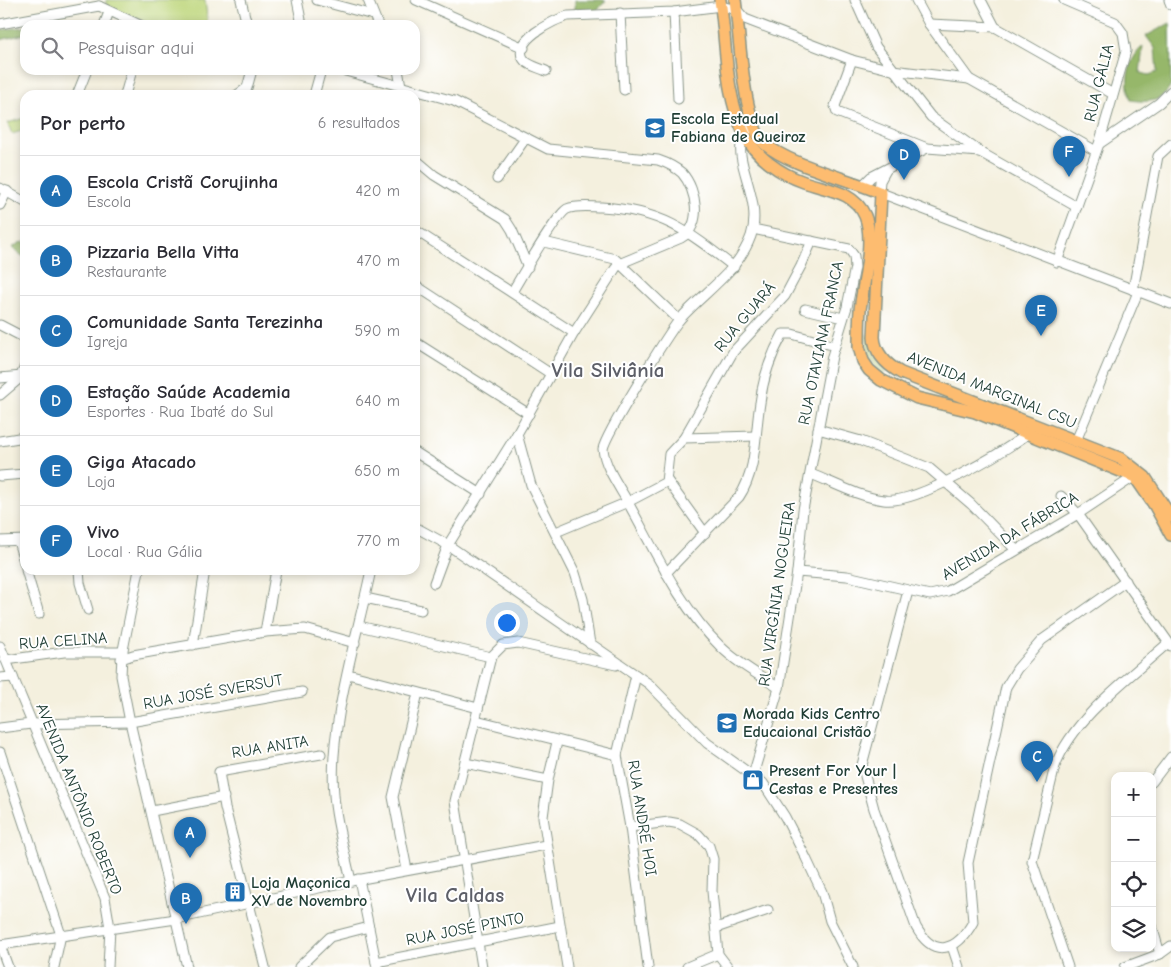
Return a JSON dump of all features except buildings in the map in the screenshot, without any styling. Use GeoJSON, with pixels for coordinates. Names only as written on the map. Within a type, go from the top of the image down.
{"type":"FeatureCollection","features":[{"type":"Feature","properties":{"kind":"main road"},"geometry":{"type":"LineString","coordinates":[[728,5],[748,106],[753,125],[764,143],[794,159],[880,192]]}},
{"type":"Feature","properties":{"kind":"main road"},"geometry":{"type":"LineString","coordinates":[[728,5],[731,98],[744,134],[766,161],[781,171],[805,183],[837,191],[858,206],[873,210],[881,206]]}},
{"type":"Feature","properties":{"kind":"main road"},"geometry":{"type":"LineString","coordinates":[[858,206],[863,185]]}},
{"type":"Feature","properties":{"kind":"main road","name":"AVENIDA MARGINAL CSU"},"geometry":{"type":"LineString","coordinates":[[880,192],[881,206],[874,345],[888,365],[901,373],[1122,459],[1138,474]]}},
{"type":"Feature","properties":{"kind":"main road","name":"AVENIDA MARGINAL CSU"},"geometry":{"type":"LineString","coordinates":[[858,206],[866,218],[868,231],[860,309],[859,347],[863,361],[881,380],[909,394],[936,404],[975,412],[1138,474]]}},
{"type":"Feature","properties":{"kind":"main road"},"geometry":{"type":"LineString","coordinates":[[901,373],[920,387],[917,395],[909,394]]}},
{"type":"Feature","properties":{"kind":"main road"},"geometry":{"type":"LineString","coordinates":[[1138,474],[1156,491],[1171,517]]}},
{"type":"Feature","properties":{"kind":"main road"},"geometry":{"type":"LineString","coordinates":[[1138,474],[1171,535]]}},
{"type":"Feature","properties":{"kind":"street"},"geometry":{"type":"LineString","coordinates":[[242,0],[246,20]]}},
{"type":"Feature","properties":{"kind":"street"},"geometry":{"type":"LineString","coordinates":[[297,0],[301,20]]}},
{"type":"Feature","properties":{"kind":"street"},"geometry":{"type":"LineString","coordinates":[[317,0],[373,15]]}},
{"type":"Feature","properties":{"kind":"street"},"geometry":{"type":"LineString","coordinates":[[368,0],[376,20]]}},
{"type":"Feature","properties":{"kind":"street"},"geometry":{"type":"LineString","coordinates":[[416,0],[524,48]]}},
{"type":"Feature","properties":{"kind":"street"},"geometry":{"type":"LineString","coordinates":[[855,0],[876,47],[930,118],[980,152],[1077,207]]}},
{"type":"Feature","properties":{"kind":"street"},"geometry":{"type":"LineString","coordinates":[[916,0],[929,24],[969,79]]}},
{"type":"Feature","properties":{"kind":"street"},"geometry":{"type":"LineString","coordinates":[[981,0],[996,27]]}},
{"type":"Feature","properties":{"kind":"street"},"geometry":{"type":"LineString","coordinates":[[1169,0],[1171,4]]}},
{"type":"Feature","properties":{"kind":"street","name":"RUA GÁLIA"},"geometry":{"type":"LineString","coordinates":[[1058,262],[1098,147],[1126,51],[1123,33],[1112,20],[1068,1]]}},
{"type":"Feature","properties":{"kind":"street"},"geometry":{"type":"LineString","coordinates":[[0,24],[100,3],[109,12],[128,20]]}},
{"type":"Feature","properties":{"kind":"street"},"geometry":{"type":"LineString","coordinates":[[546,71],[525,60],[524,48],[530,36],[555,19],[568,16],[674,12],[728,5],[745,19],[852,60],[892,70],[969,79],[1098,147],[1159,103],[1171,91]]}},
{"type":"Feature","properties":{"kind":"street"},"geometry":{"type":"LineString","coordinates":[[106,20],[109,12]]}},
{"type":"Feature","properties":{"kind":"street"},"geometry":{"type":"LineString","coordinates":[[674,12],[678,100]]}},
{"type":"Feature","properties":{"kind":"street"},"geometry":{"type":"LineString","coordinates":[[620,13],[624,90]]}},
{"type":"Feature","properties":{"kind":"street"},"geometry":{"type":"LineString","coordinates":[[929,24],[996,27],[1113,94]]}},
{"type":"Feature","properties":{"kind":"street"},"geometry":{"type":"LineString","coordinates":[[852,60],[835,106],[837,112],[927,148],[980,152]]}},
{"type":"Feature","properties":{"kind":"street"},"geometry":{"type":"LineString","coordinates":[[79,90],[85,75]]}},
{"type":"Feature","properties":{"kind":"street"},"geometry":{"type":"LineString","coordinates":[[126,90],[131,75]]}},
{"type":"Feature","properties":{"kind":"street"},"geometry":{"type":"LineString","coordinates":[[244,90],[247,88],[251,75]]}},
{"type":"Feature","properties":{"kind":"street"},"geometry":{"type":"LineString","coordinates":[[315,90],[320,75]]}},
{"type":"Feature","properties":{"kind":"street"},"geometry":{"type":"LineString","coordinates":[[360,75],[409,90]]}},
{"type":"Feature","properties":{"kind":"street"},"geometry":{"type":"LineString","coordinates":[[399,75],[401,86]]}},
{"type":"Feature","properties":{"kind":"street"},"geometry":{"type":"LineString","coordinates":[[420,95],[454,101],[525,139],[548,149],[568,153],[658,160],[668,163],[681,172],[692,189],[695,210],[689,232],[681,238],[619,264],[574,333],[529,414],[448,545],[434,584]]}},
{"type":"Feature","properties":{"kind":"street"},"geometry":{"type":"LineString","coordinates":[[753,125],[744,134],[740,146],[754,207],[753,229],[742,255],[734,267],[679,320],[604,444],[605,458],[666,573],[704,628],[721,647],[779,688]]}},
{"type":"Feature","properties":{"kind":"street"},"geometry":{"type":"LineString","coordinates":[[496,179],[525,139]]}},
{"type":"Feature","properties":{"kind":"street"},"geometry":{"type":"LineString","coordinates":[[1076,441],[1136,291],[1158,156],[1171,144]]}},
{"type":"Feature","properties":{"kind":"street"},"geometry":{"type":"LineString","coordinates":[[863,185],[871,177],[927,148]]}},
{"type":"Feature","properties":{"kind":"street"},"geometry":{"type":"LineString","coordinates":[[420,163],[434,175],[504,219],[512,230],[528,267]]}},
{"type":"Feature","properties":{"kind":"street"},"geometry":{"type":"LineString","coordinates":[[886,170],[880,181],[880,192],[1171,304]]}},
{"type":"Feature","properties":{"kind":"street"},"geometry":{"type":"LineString","coordinates":[[0,205],[4,190],[20,199]]}},
{"type":"Feature","properties":{"kind":"street"},"geometry":{"type":"LineString","coordinates":[[512,292],[566,210],[584,207],[642,212],[662,218],[689,232],[734,267]]}},
{"type":"Feature","properties":{"kind":"street"},"geometry":{"type":"LineString","coordinates":[[753,229],[812,241]]}},
{"type":"Feature","properties":{"kind":"street"},"geometry":{"type":"LineString","coordinates":[[420,234],[574,333]]}},
{"type":"Feature","properties":{"kind":"street","name":"RUA OTAVIANA FRANCA"},"geometry":{"type":"LineString","coordinates":[[811,474],[835,346],[847,307],[855,260],[850,249],[812,241]]}},
{"type":"Feature","properties":{"kind":"street","name":"RUA GUARÁ"},"geometry":{"type":"LineString","coordinates":[[666,481],[669,454],[684,438],[733,352],[785,296],[812,241]]}},
{"type":"Feature","properties":{"kind":"street"},"geometry":{"type":"LineString","coordinates":[[544,242],[610,257],[679,320]]}},
{"type":"Feature","properties":{"kind":"street"},"geometry":{"type":"LineString","coordinates":[[420,289],[551,374]]}},
{"type":"Feature","properties":{"kind":"street"},"geometry":{"type":"LineString","coordinates":[[847,307],[860,309]]}},
{"type":"Feature","properties":{"kind":"street"},"geometry":{"type":"LineString","coordinates":[[804,309],[843,318]]}},
{"type":"Feature","properties":{"kind":"street"},"geometry":{"type":"LineString","coordinates":[[0,325],[20,335]]}},
{"type":"Feature","properties":{"kind":"street"},"geometry":{"type":"LineString","coordinates":[[666,573],[739,497],[746,486],[765,377],[770,360],[783,334],[792,334],[835,346]]}},
{"type":"Feature","properties":{"kind":"street"},"geometry":{"type":"LineString","coordinates":[[420,345],[529,414]]}},
{"type":"Feature","properties":{"kind":"street"},"geometry":{"type":"LineString","coordinates":[[0,378],[20,377]]}},
{"type":"Feature","properties":{"kind":"street"},"geometry":{"type":"LineString","coordinates":[[0,395],[20,379]]}},
{"type":"Feature","properties":{"kind":"street"},"geometry":{"type":"LineString","coordinates":[[818,429],[860,441],[929,468],[971,504],[1016,550]]}},
{"type":"Feature","properties":{"kind":"street"},"geometry":{"type":"LineString","coordinates":[[811,474],[885,501],[916,494],[944,481],[1004,451],[1029,433]]}},
{"type":"Feature","properties":{"kind":"street"},"geometry":{"type":"LineString","coordinates":[[517,434],[531,486],[556,532],[580,587],[590,644]]}},
{"type":"Feature","properties":{"kind":"street"},"geometry":{"type":"LineString","coordinates":[[684,438],[756,436]]}},
{"type":"Feature","properties":{"kind":"street"},"geometry":{"type":"LineString","coordinates":[[0,442],[20,438]]}},
{"type":"Feature","properties":{"kind":"street"},"geometry":{"type":"LineString","coordinates":[[420,455],[481,494]]}},
{"type":"Feature","properties":{"kind":"street"},"geometry":{"type":"LineString","coordinates":[[0,476],[20,474]]}},
{"type":"Feature","properties":{"kind":"street","name":"RUA VIRGÍNIA NOGUEIRA"},"geometry":{"type":"LineString","coordinates":[[753,775],[779,688],[798,572],[803,510],[811,474]]}},
{"type":"Feature","properties":{"kind":"street","name":"AVENIDA DA FÁBRICA"},"geometry":{"type":"LineString","coordinates":[[798,572],[847,576],[930,595],[948,591],[1078,514],[1138,474]]}},
{"type":"Feature","properties":{"kind":"street"},"geometry":{"type":"LineString","coordinates":[[556,532],[628,502],[666,481],[705,533]]}},
{"type":"Feature","properties":{"kind":"street"},"geometry":{"type":"LineString","coordinates":[[1060,496],[1078,514],[1169,644],[1079,727],[1060,754],[1055,766],[1032,861],[1068,967]]}},
{"type":"Feature","properties":{"kind":"street"},"geometry":{"type":"LineString","coordinates":[[420,530],[448,545],[620,666],[636,675],[669,702],[712,747],[753,775],[770,793],[796,839],[822,892],[830,921],[853,967]]}},
{"type":"Feature","properties":{"kind":"street"},"geometry":{"type":"LineString","coordinates":[[0,541],[20,540]]}},
{"type":"Feature","properties":{"kind":"street"},"geometry":{"type":"LineString","coordinates":[[27,575],[39,614]]}},
{"type":"Feature","properties":{"kind":"street"},"geometry":{"type":"LineString","coordinates":[[79,575],[88,610]]}},
{"type":"Feature","properties":{"kind":"street"},"geometry":{"type":"LineString","coordinates":[[139,575],[122,656],[121,676],[187,967]]}},
{"type":"Feature","properties":{"kind":"street"},"geometry":{"type":"LineString","coordinates":[[193,645],[204,575]]}},
{"type":"Feature","properties":{"kind":"street"},"geometry":{"type":"LineString","coordinates":[[265,632],[275,575]]}},
{"type":"Feature","properties":{"kind":"street"},"geometry":{"type":"LineString","coordinates":[[371,575],[338,726],[333,780],[335,806],[369,927],[377,964]]}},
{"type":"Feature","properties":{"kind":"street"},"geometry":{"type":"LineString","coordinates":[[908,591],[862,765],[874,809],[916,927],[926,942],[932,946],[952,946],[963,937],[973,922],[968,863],[1006,687],[1042,640],[1126,581]]}},
{"type":"Feature","properties":{"kind":"street"},"geometry":{"type":"LineString","coordinates":[[366,598],[421,610]]}},
{"type":"Feature","properties":{"kind":"street"},"geometry":{"type":"LineString","coordinates":[[359,626],[491,657]]}},
{"type":"Feature","properties":{"kind":"street","name":"RUA CELINA"},"geometry":{"type":"LineString","coordinates":[[6,660],[64,652],[122,656],[265,632],[305,629],[355,643]]}},
{"type":"Feature","properties":{"kind":"street"},"geometry":{"type":"LineString","coordinates":[[482,967],[455,801],[491,657],[503,645],[518,643],[620,666]]}},
{"type":"Feature","properties":{"kind":"street","name":"AVENIDA ANTÔNIO ROBERTO"},"geometry":{"type":"LineString","coordinates":[[0,646],[31,724],[102,889],[110,928],[108,967]]}},
{"type":"Feature","properties":{"kind":"street"},"geometry":{"type":"LineString","coordinates":[[348,674],[478,708]]}},
{"type":"Feature","properties":{"kind":"street","name":"RUA ANDRÉ HOI"},"geometry":{"type":"LineString","coordinates":[[636,675],[617,755],[630,827],[648,967]]}},
{"type":"Feature","properties":{"kind":"street"},"geometry":{"type":"LineString","coordinates":[[0,678],[13,677]]}},
{"type":"Feature","properties":{"kind":"street","name":"RUA JOSÉ SVERSUT"},"geometry":{"type":"LineString","coordinates":[[0,728],[31,724],[130,722],[302,692]]}},
{"type":"Feature","properties":{"kind":"street"},"geometry":{"type":"LineString","coordinates":[[407,870],[394,797],[418,693]]}},
{"type":"Feature","properties":{"kind":"street"},"geometry":{"type":"LineString","coordinates":[[476,720],[557,742],[617,755]]}},
{"type":"Feature","properties":{"kind":"street"},"geometry":{"type":"LineString","coordinates":[[557,742],[548,780],[543,817],[567,967]]}},
{"type":"Feature","properties":{"kind":"street"},"geometry":{"type":"LineString","coordinates":[[0,752],[61,935],[54,967]]}},
{"type":"Feature","properties":{"kind":"street","name":"RUA ANITA"},"geometry":{"type":"LineString","coordinates":[[224,797],[219,772],[321,754]]}},
{"type":"Feature","properties":{"kind":"street"},"geometry":{"type":"LineString","coordinates":[[1156,777],[1171,757]]}},
{"type":"Feature","properties":{"kind":"street"},"geometry":{"type":"LineString","coordinates":[[465,762],[548,780]]}},
{"type":"Feature","properties":{"kind":"street"},"geometry":{"type":"LineString","coordinates":[[152,811],[224,797],[265,967]]}},
{"type":"Feature","properties":{"kind":"street"},"geometry":{"type":"LineString","coordinates":[[630,827],[669,822],[689,828],[704,839],[709,846],[713,859],[712,891],[718,954],[728,967]]}},
{"type":"Feature","properties":{"kind":"street"},"geometry":{"type":"LineString","coordinates":[[8,967],[0,945],[176,919],[355,880],[546,845]]}},
{"type":"Feature","properties":{"kind":"street"},"geometry":{"type":"LineString","coordinates":[[716,928],[768,910]]}},
{"type":"Feature","properties":{"kind":"street","name":"RUA JOSÉ PINTO"},"geometry":{"type":"LineString","coordinates":[[377,964],[560,926]]}},
{"type":"Feature","properties":{"kind":"street"},"geometry":{"type":"LineString","coordinates":[[299,967],[330,937],[369,927]]}},
{"type":"Feature","properties":{"kind":"street"},"geometry":{"type":"LineString","coordinates":[[1124,967],[1167,950],[1156,932]]}},
{"type":"Feature","properties":{"kind":"street"},"geometry":{"type":"LineString","coordinates":[[952,946],[959,967]]}},
{"type":"Feature","properties":{"kind":"street"},"geometry":{"type":"LineString","coordinates":[[688,967],[718,954]]}},
{"type":"Feature","properties":{"kind":"green space"},"geometry":{"type":"Polygon","coordinates":[[[106,0],[205,0],[207,20],[141,20],[106,7],[106,0]]]}},
{"type":"Feature","properties":{"kind":"green space"},"geometry":{"type":"Polygon","coordinates":[[[575,0],[606,0],[597,11],[575,11],[575,0]]]}},
{"type":"Feature","properties":{"kind":"green space"},"geometry":{"type":"Polygon","coordinates":[[[1170,23],[1171,85],[1168,91],[1155,100],[1131,100],[1128,78],[1134,58],[1143,46],[1140,73],[1149,75],[1157,72],[1155,48],[1146,36],[1170,23]]]}},
{"type":"Feature","properties":{"kind":"green space"},"geometry":{"type":"Polygon","coordinates":[[[20,28],[20,35],[0,40],[0,30],[20,28]]]}},
{"type":"Feature","properties":{"kind":"green space"},"geometry":{"type":"Polygon","coordinates":[[[20,119],[20,132],[12,134],[8,123],[20,119]]]}},
{"type":"Feature","properties":{"kind":"green space"},"geometry":{"type":"Polygon","coordinates":[[[20,243],[20,254],[12,248],[20,243]]]}},
{"type":"Feature","properties":{"kind":"green space"},"geometry":{"type":"Polygon","coordinates":[[[865,333],[869,337],[873,354],[887,372],[882,374],[869,356],[865,333]]]}},
{"type":"Feature","properties":{"kind":"place","name":"Escola Estadual Fabiana de Queiroz"},"geometry":{"type":"Point","coordinates":[655,128]}},
{"type":"Feature","properties":{"kind":"place","name":"Vivo"},"geometry":{"type":"Point","coordinates":[1069,177]}},
{"type":"Feature","properties":{"kind":"place","name":"Estação Saúde Academia"},"geometry":{"type":"Point","coordinates":[904,180]}},
{"type":"Feature","properties":{"kind":"place","name":"Giga Atacado"},"geometry":{"type":"Point","coordinates":[1041,336]}},
{"type":"Feature","properties":{"kind":"place","name":"Morada Kids Centro Educaional Cristão"},"geometry":{"type":"Point","coordinates":[727,723]}},
{"type":"Feature","properties":{"kind":"place","name":"Present For Your | Cestas e Presentes"},"geometry":{"type":"Point","coordinates":[753,780]}},
{"type":"Feature","properties":{"kind":"place","name":"Comunidade Santa Terezinha"},"geometry":{"type":"Point","coordinates":[1037,782]}},
{"type":"Feature","properties":{"kind":"place","name":"Escola Cristã Corujinha"},"geometry":{"type":"Point","coordinates":[190,858]}},
{"type":"Feature","properties":{"kind":"place","name":"Loja Maçonica XV de Novembro"},"geometry":{"type":"Point","coordinates":[235,892]}},
{"type":"Feature","properties":{"kind":"place","name":"Pizzaria Bella Vitta"},"geometry":{"type":"Point","coordinates":[186,924]}},
{"type":"Feature","properties":{"kind":"district","name":"Vila Silviânia"},"geometry":{"type":"Point","coordinates":[608,370]}},
{"type":"Feature","properties":{"kind":"district","name":"Vila Caldas"},"geometry":{"type":"Point","coordinates":[455,895]}}]}
